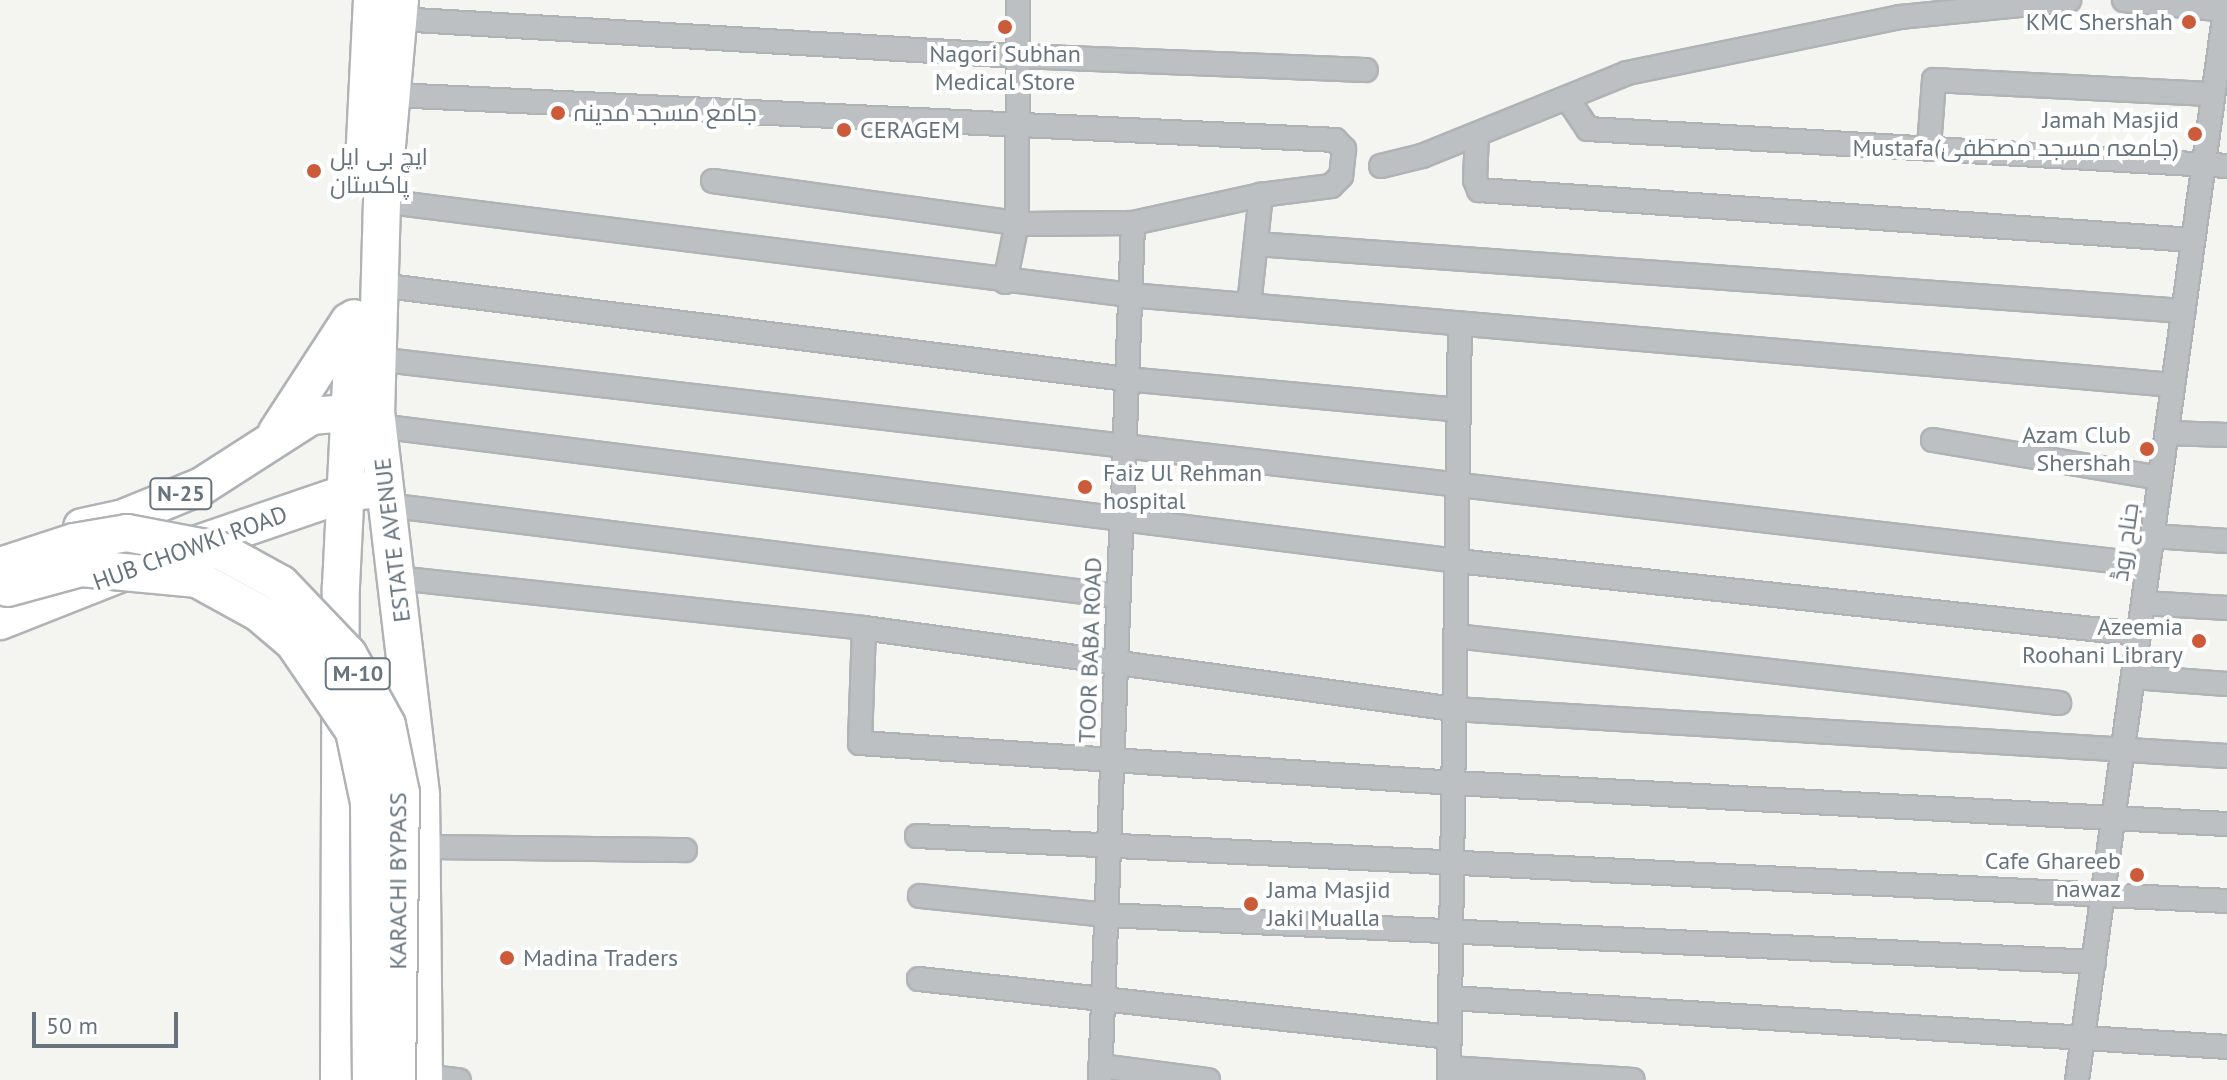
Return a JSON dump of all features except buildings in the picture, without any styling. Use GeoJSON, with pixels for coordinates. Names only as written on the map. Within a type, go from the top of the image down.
{"type":"FeatureCollection","features":[{"type":"Feature","properties":{"kind":"highway","name":"ESTATE AVENUE"},"geometry":{"type":"LineString","coordinates":[[339,1080],[341,634],[349,492],[368,416],[376,359],[382,201],[393,95],[390,6]]}},
{"type":"Feature","properties":{"kind":"highway","name":"ESTATE AVENUE"},"geometry":{"type":"LineString","coordinates":[[390,6],[354,312],[368,416],[385,497],[397,578],[421,795],[426,1079]]}},
{"type":"Feature","properties":{"kind":"highway"},"geometry":{"type":"LineString","coordinates":[[271,439],[328,359],[354,312]]}},
{"type":"Feature","properties":{"kind":"highway","name":"N-25"},"geometry":{"type":"LineString","coordinates":[[0,549],[121,519],[202,486],[311,416],[368,416]]}},
{"type":"Feature","properties":{"kind":"highway","name":"HUB CHOWKI ROAD"},"geometry":{"type":"LineString","coordinates":[[0,621],[196,543],[349,492],[385,497]]}},
{"type":"Feature","properties":{"kind":"highway","name":"KARACHI BYPASS"},"geometry":{"type":"LineString","coordinates":[[0,566],[74,542],[127,533],[221,551],[281,584],[348,654],[387,725],[401,793],[426,1079]]}},
{"type":"Feature","properties":{"kind":"highway","name":"KARACHI BYPASS"},"geometry":{"type":"LineString","coordinates":[[0,591],[81,568],[197,579],[259,613],[294,643],[354,731],[369,802],[371,1080]]}},
{"type":"Feature","properties":{"kind":"highway"},"geometry":{"type":"LineString","coordinates":[[341,634],[370,618],[402,629]]}},
{"type":"Feature","properties":{"kind":"street"},"geometry":{"type":"LineString","coordinates":[[1005,282],[1017,223],[1018,0]]}},
{"type":"Feature","properties":{"kind":"street"},"geometry":{"type":"LineString","coordinates":[[1381,166],[1477,134],[1627,73],[1900,17],[2069,0]]}},
{"type":"Feature","properties":{"kind":"street"},"geometry":{"type":"LineString","coordinates":[[2124,0],[2226,10]]}},
{"type":"Feature","properties":{"kind":"street"},"geometry":{"type":"LineString","coordinates":[[390,6],[1018,56],[1366,70]]}},
{"type":"Feature","properties":{"kind":"street","name":"جناح روڈ"},"geometry":{"type":"LineString","coordinates":[[2077,1080],[2226,10]]}},
{"type":"Feature","properties":{"kind":"street"},"geometry":{"type":"LineString","coordinates":[[1929,147],[1934,80],[2213,94]]}},
{"type":"Feature","properties":{"kind":"street"},"geometry":{"type":"LineString","coordinates":[[393,95],[1335,140],[1344,149],[1341,176],[1331,186],[1261,195],[1133,223],[1017,223],[713,181]]}},
{"type":"Feature","properties":{"kind":"street"},"geometry":{"type":"LineString","coordinates":[[1567,98],[1588,129],[2227,166]]}},
{"type":"Feature","properties":{"kind":"street"},"geometry":{"type":"LineString","coordinates":[[1477,134],[1475,180],[1479,190],[2193,240]]}},
{"type":"Feature","properties":{"kind":"street"},"geometry":{"type":"LineString","coordinates":[[1249,305],[1261,195]]}},
{"type":"Feature","properties":{"kind":"street"},"geometry":{"type":"LineString","coordinates":[[382,201],[1005,282],[1130,295],[2173,385]]}},
{"type":"Feature","properties":{"kind":"street","name":"TOOR BABA ROAD"},"geometry":{"type":"LineString","coordinates":[[1100,1073],[1133,223]]}},
{"type":"Feature","properties":{"kind":"street"},"geometry":{"type":"LineString","coordinates":[[1256,244],[2184,311]]}},
{"type":"Feature","properties":{"kind":"street"},"geometry":{"type":"LineString","coordinates":[[379,285],[1126,379],[1459,410]]}},
{"type":"Feature","properties":{"kind":"street"},"geometry":{"type":"LineString","coordinates":[[1460,324],[1449,1074],[1633,1080]]}},
{"type":"Feature","properties":{"kind":"street"},"geometry":{"type":"LineString","coordinates":[[376,359],[2148,565]]}},
{"type":"Feature","properties":{"kind":"street"},"geometry":{"type":"LineString","coordinates":[[368,416],[1457,561],[2139,634]]}},
{"type":"Feature","properties":{"kind":"street"},"geometry":{"type":"LineString","coordinates":[[2167,433],[2227,435]]}},
{"type":"Feature","properties":{"kind":"street"},"geometry":{"type":"LineString","coordinates":[[1933,440],[2160,478]]}},
{"type":"Feature","properties":{"kind":"street"},"geometry":{"type":"LineString","coordinates":[[385,497],[1117,596]]}},
{"type":"Feature","properties":{"kind":"street"},"geometry":{"type":"LineString","coordinates":[[2152,536],[2227,541]]}},
{"type":"Feature","properties":{"kind":"street"},"geometry":{"type":"LineString","coordinates":[[397,578],[864,628],[1454,709],[2227,756]]}},
{"type":"Feature","properties":{"kind":"street"},"geometry":{"type":"LineString","coordinates":[[2143,603],[2227,608]]}},
{"type":"Feature","properties":{"kind":"street"},"geometry":{"type":"LineString","coordinates":[[864,628],[860,743],[1454,783],[2114,815],[2227,824]]}},
{"type":"Feature","properties":{"kind":"street"},"geometry":{"type":"LineString","coordinates":[[1455,636],[2059,703]]}},
{"type":"Feature","properties":{"kind":"street"},"geometry":{"type":"LineString","coordinates":[[2133,677],[2227,684]]}},
{"type":"Feature","properties":{"kind":"street"},"geometry":{"type":"LineString","coordinates":[[917,836],[2227,901]]}},
{"type":"Feature","properties":{"kind":"street"},"geometry":{"type":"LineString","coordinates":[[422,847],[685,850]]}},
{"type":"Feature","properties":{"kind":"street"},"geometry":{"type":"LineString","coordinates":[[920,896],[1106,915],[2094,962]]}},
{"type":"Feature","properties":{"kind":"street"},"geometry":{"type":"LineString","coordinates":[[919,979],[1450,1037]]}},
{"type":"Feature","properties":{"kind":"street"},"geometry":{"type":"LineString","coordinates":[[1451,998],[2227,1047]]}},
{"type":"Feature","properties":{"kind":"street"},"geometry":{"type":"LineString","coordinates":[[1100,1073],[1208,1080]]}},
{"type":"Feature","properties":{"kind":"place","name":"KMC Shershah"},"geometry":{"type":"Point","coordinates":[2189,22]}},
{"type":"Feature","properties":{"kind":"place","name":"Nagori Subhan Medical Store"},"geometry":{"type":"Point","coordinates":[1005,27]}},
{"type":"Feature","properties":{"kind":"place","name":"جامع مسجد مدینہ"},"geometry":{"type":"Point","coordinates":[558,113]}},
{"type":"Feature","properties":{"kind":"place","name":"CERAGEM"},"geometry":{"type":"Point","coordinates":[844,130]}},
{"type":"Feature","properties":{"kind":"place","name":"Jamah Masjid Mustafa(جامعہ مسجد مصطفیٰ)"},"geometry":{"type":"Point","coordinates":[2195,134]}},
{"type":"Feature","properties":{"kind":"place","name":"ایچ بی ایل پاکستان"},"geometry":{"type":"Point","coordinates":[314,171]}},
{"type":"Feature","properties":{"kind":"place","name":"Azam Club Shershah"},"geometry":{"type":"Point","coordinates":[2147,449]}},
{"type":"Feature","properties":{"kind":"place","name":"Faiz Ul Rehman hospital"},"geometry":{"type":"Point","coordinates":[1085,487]}},
{"type":"Feature","properties":{"kind":"place","name":"Azeemia Roohani Library"},"geometry":{"type":"Point","coordinates":[2199,641]}},
{"type":"Feature","properties":{"kind":"place","name":"Cafe Ghareeb nawaz"},"geometry":{"type":"Point","coordinates":[2137,875]}},
{"type":"Feature","properties":{"kind":"place","name":"Jama Masjid Jaki Mualla"},"geometry":{"type":"Point","coordinates":[1251,904]}},
{"type":"Feature","properties":{"kind":"place","name":"Madina Traders"},"geometry":{"type":"Point","coordinates":[507,958]}}]}
